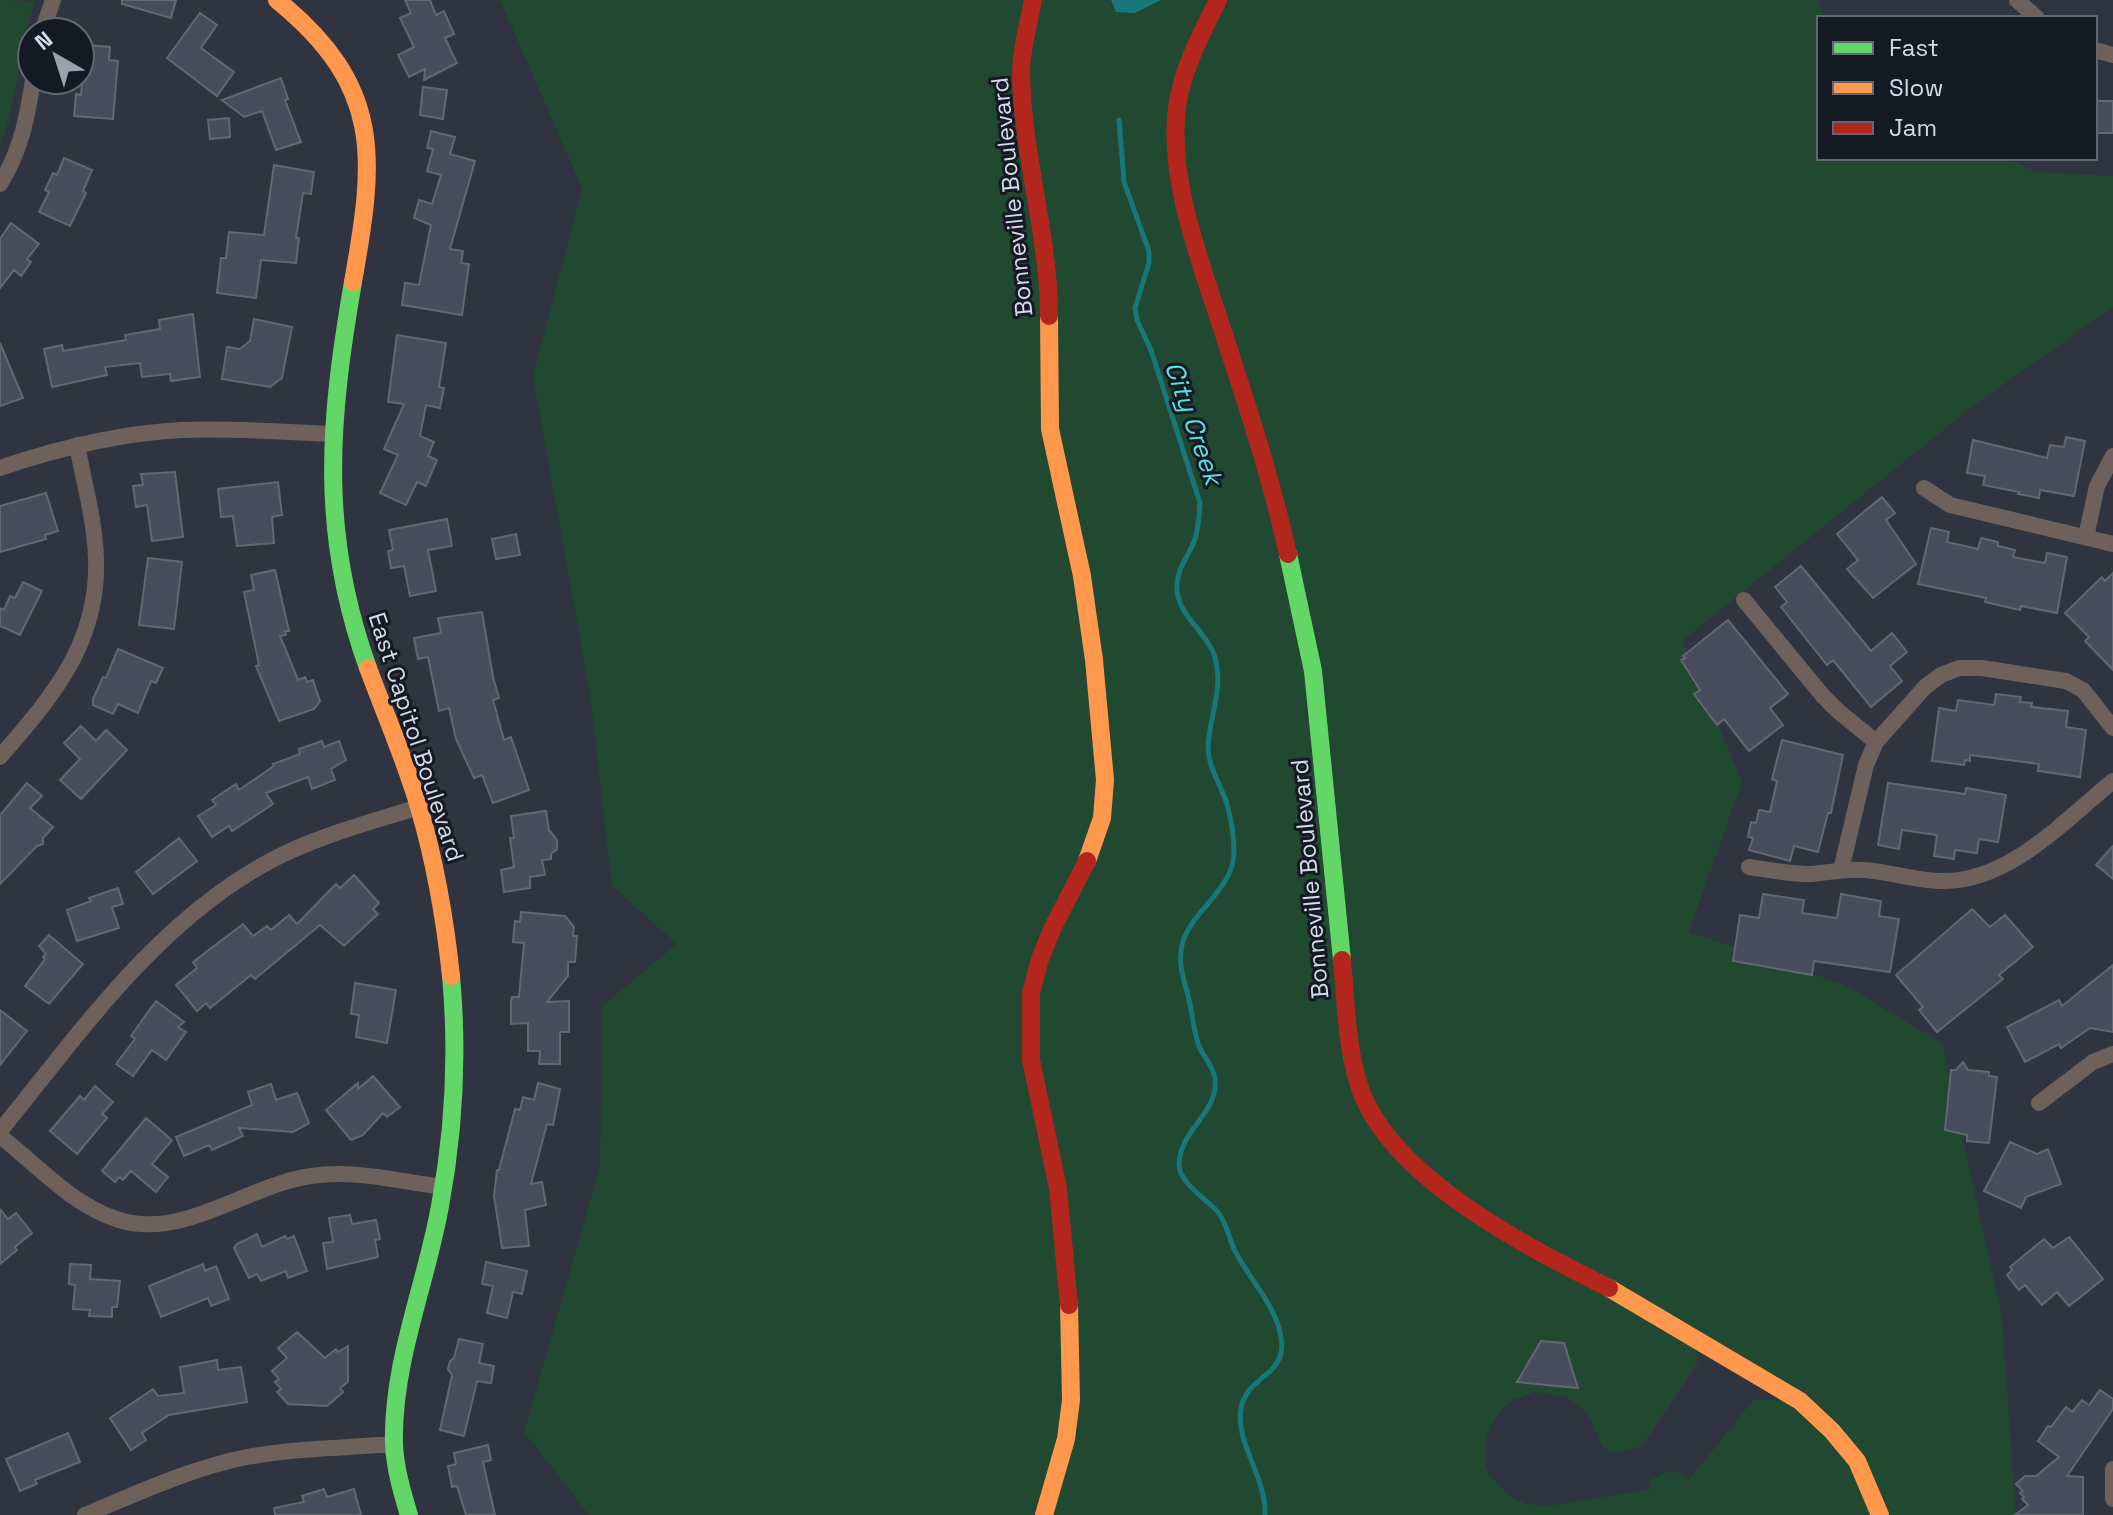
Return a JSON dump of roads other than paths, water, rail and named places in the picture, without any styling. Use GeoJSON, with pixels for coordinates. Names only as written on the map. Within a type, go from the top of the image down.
{"type":"FeatureCollection","features":[{"type":"Feature","properties":{"kind":"street","name":"East Capitol Boulevard"},"geometry":{"type":"LineString","coordinates":[[277,0],[314,30],[341,68],[352,91],[367,141],[368,190],[331,434],[334,520],[349,606],[359,643],[419,807],[439,889],[452,987],[454,1090],[444,1187],[400,1382],[394,1444],[409,1515]]}},
{"type":"Feature","properties":{"kind":"street","name":"Bonneville Boulevard"},"geometry":{"type":"LineString","coordinates":[[1033,0],[1021,70],[1028,148],[1049,284],[1050,429],[1082,576],[1094,660],[1105,780],[1102,818],[1093,850],[1053,927],[1031,993],[1031,1060],[1058,1188],[1071,1320],[1071,1400],[1066,1439],[1044,1515]]}},
{"type":"Feature","properties":{"kind":"street","name":"Bonneville Boulevard"},"geometry":{"type":"LineString","coordinates":[[1218,0],[1188,64],[1179,97],[1176,129],[1179,170],[1193,237],[1273,485],[1313,671],[1334,860],[1349,1043],[1358,1084],[1374,1119],[1400,1150],[1460,1204],[1561,1264],[1625,1296],[1800,1401],[1832,1431],[1857,1461],[1880,1515]]}},
{"type":"Feature","properties":{"kind":"street"},"geometry":{"type":"LineString","coordinates":[[2017,0],[2035,16]]}},
{"type":"Feature","properties":{"kind":"street"},"geometry":{"type":"LineString","coordinates":[[0,184],[25,132],[31,96]]}},
{"type":"Feature","properties":{"kind":"street"},"geometry":{"type":"LineString","coordinates":[[0,468],[77,445],[182,430],[331,434]]}},
{"type":"Feature","properties":{"kind":"street"},"geometry":{"type":"LineString","coordinates":[[0,757],[67,674],[90,617],[96,559],[92,516],[77,445]]}},
{"type":"Feature","properties":{"kind":"street"},"geometry":{"type":"LineString","coordinates":[[2086,537],[2097,486],[2113,456]]}},
{"type":"Feature","properties":{"kind":"street"},"geometry":{"type":"LineString","coordinates":[[1924,488],[1950,505],[2113,544]]}},
{"type":"Feature","properties":{"kind":"street"},"geometry":{"type":"LineString","coordinates":[[1744,600],[1823,696],[1876,742]]}},
{"type":"Feature","properties":{"kind":"street"},"geometry":{"type":"LineString","coordinates":[[1841,870],[1866,765],[1876,742],[1932,681],[1959,668],[1982,668],[2066,681],[2083,690],[2113,728]]}},
{"type":"Feature","properties":{"kind":"street"},"geometry":{"type":"LineString","coordinates":[[1749,867],[1803,874],[1864,870],[1947,881],[1991,872],[2031,848],[2113,781]]}},
{"type":"Feature","properties":{"kind":"street"},"geometry":{"type":"LineString","coordinates":[[419,807],[336,831],[303,845],[240,878],[193,912],[170,931],[116,988],[0,1134],[79,1200],[106,1215],[133,1223],[178,1222],[281,1182],[314,1175],[351,1174],[444,1187]]}},
{"type":"Feature","properties":{"kind":"street"},"geometry":{"type":"LineString","coordinates":[[2039,1103],[2093,1062],[2113,1054]]}},
{"type":"Feature","properties":{"kind":"street"},"geometry":{"type":"LineString","coordinates":[[85,1515],[191,1472],[245,1458],[297,1450],[394,1444]]}},
{"type":"Feature","properties":{"kind":"street"},"geometry":{"type":"LineString","coordinates":[[2113,1469],[2113,1499]]}},
{"type":"Feature","properties":{"kind":"waterway","name":"City Creek"},"geometry":{"type":"LineString","coordinates":[[1119,120],[1124,182],[1149,251],[1149,263],[1135,308],[1137,320],[1151,350],[1200,503],[1196,534],[1181,569],[1177,589],[1182,608],[1215,657],[1218,680],[1208,747],[1212,769],[1227,804],[1234,846],[1227,878],[1194,921],[1182,945],[1181,968],[1196,1036],[1212,1069],[1215,1091],[1206,1112],[1186,1141],[1179,1165],[1183,1178],[1223,1220],[1234,1249],[1277,1322],[1281,1353],[1277,1363],[1247,1393],[1240,1418],[1245,1445],[1261,1486],[1265,1515]]}}]}
